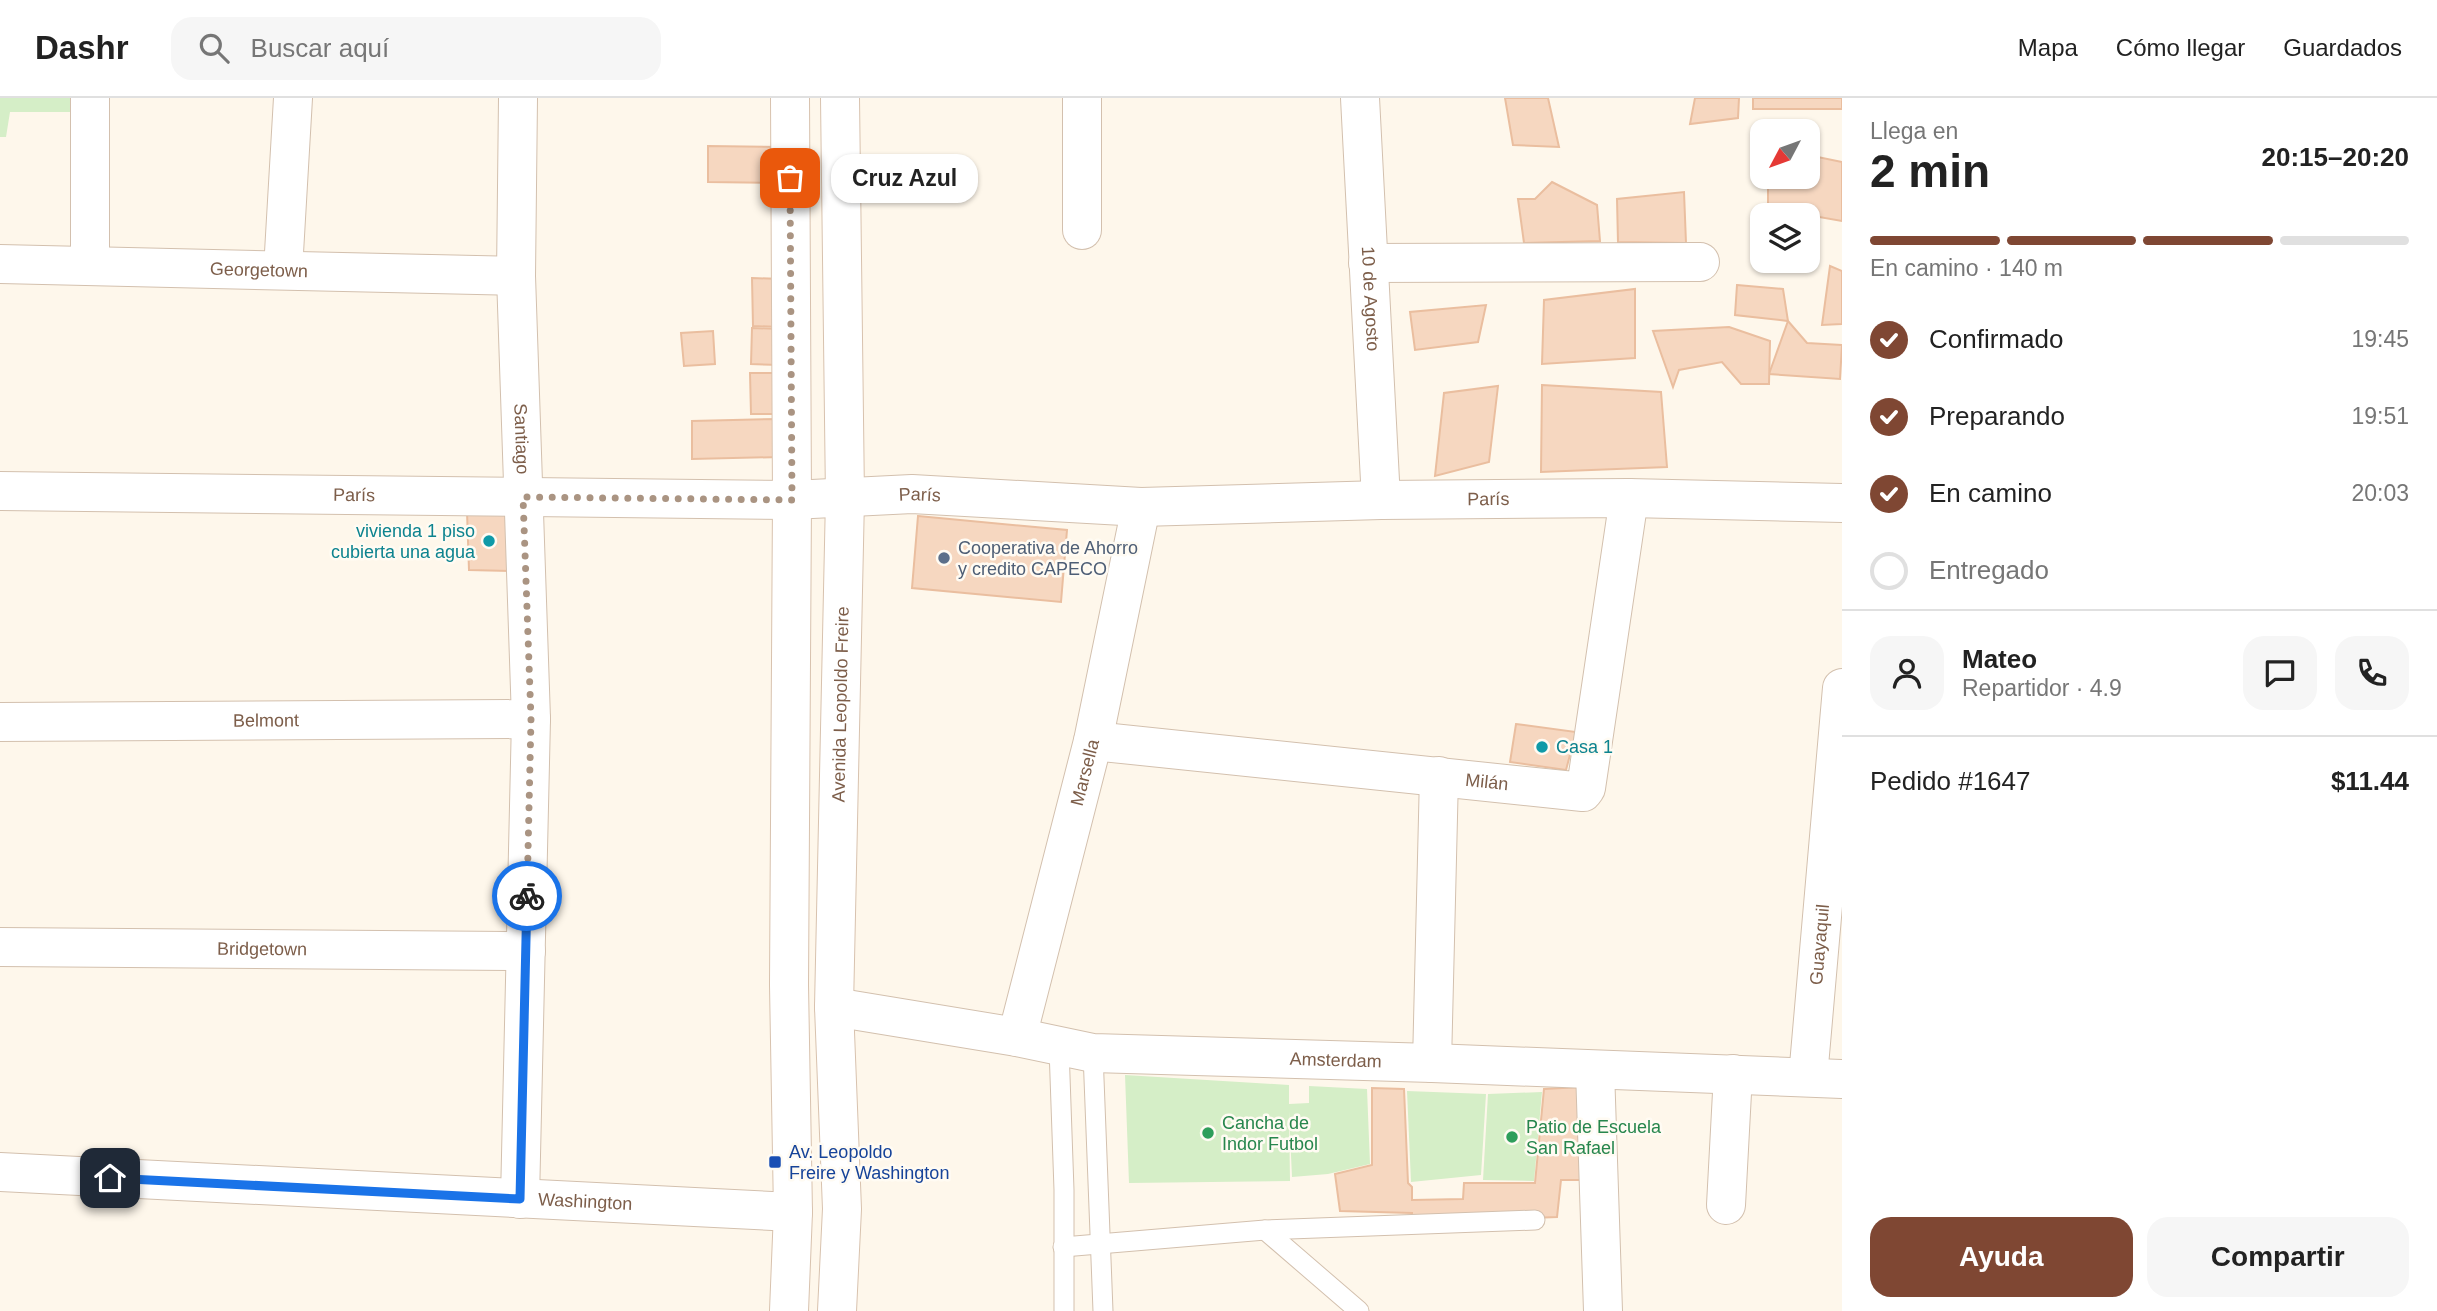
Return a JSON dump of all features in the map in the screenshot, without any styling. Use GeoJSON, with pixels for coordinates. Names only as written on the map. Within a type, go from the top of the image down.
{"type":"FeatureCollection","features":[{"type":"Feature","properties":{"kind":"street"},"geometry":{"type":"LineString","coordinates":[[90,98],[90,264]]}},
{"type":"Feature","properties":{"kind":"street"},"geometry":{"type":"LineString","coordinates":[[283,270],[293,98]]}},
{"type":"Feature","properties":{"kind":"street","name":"Santiago"},"geometry":{"type":"LineString","coordinates":[[518,98],[516,276],[531,719],[520,1199]]}},
{"type":"Feature","properties":{"kind":"street"},"geometry":{"type":"LineString","coordinates":[[789,1311],[793,1212],[789,985],[792,500],[790,98]]}},
{"type":"Feature","properties":{"kind":"street","name":"Avenida Leopoldo Freire"},"geometry":{"type":"LineString","coordinates":[[837,1311],[842,1209],[834,1007],[845,498],[840,98]]}},
{"type":"Feature","properties":{"kind":"street"},"geometry":{"type":"LineString","coordinates":[[1082,98],[1082,230]]}},
{"type":"Feature","properties":{"kind":"street","name":"10 de Agosto"},"geometry":{"type":"LineString","coordinates":[[1360,98],[1381,500]]}},
{"type":"Feature","properties":{"kind":"street"},"geometry":{"type":"LineString","coordinates":[[1368,263],[1700,262]]}},
{"type":"Feature","properties":{"kind":"street","name":"Georgetown"},"geometry":{"type":"LineString","coordinates":[[0,264],[516,276]]}},
{"type":"Feature","properties":{"kind":"street","name":"París"},"geometry":{"type":"LineString","coordinates":[[0,491],[792,500],[912,494],[1141,507],[1381,500],[1629,498],[1842,503]]}},
{"type":"Feature","properties":{"kind":"street","name":"Milán"},"geometry":{"type":"LineString","coordinates":[[1093,741],[1583,792],[1586,788],[1629,498]]}},
{"type":"Feature","properties":{"kind":"street","name":"Marsella"},"geometry":{"type":"LineString","coordinates":[[1017,1038],[1093,741],[1141,507]]}},
{"type":"Feature","properties":{"kind":"street","name":"Guayaquil"},"geometry":{"type":"LineString","coordinates":[[1825,1078],[1842,688]]}},
{"type":"Feature","properties":{"kind":"street","name":"Belmont"},"geometry":{"type":"LineString","coordinates":[[0,722],[531,719]]}},
{"type":"Feature","properties":{"kind":"street"},"geometry":{"type":"LineString","coordinates":[[1432,1063],[1439,776]]}},
{"type":"Feature","properties":{"kind":"street","name":"Bridgetown"},"geometry":{"type":"LineString","coordinates":[[0,947],[526,951]]}},
{"type":"Feature","properties":{"kind":"street","name":"Amsterdam"},"geometry":{"type":"LineString","coordinates":[[834,1007],[1017,1038],[1076,1051],[1825,1078]]}},
{"type":"Feature","properties":{"kind":"street"},"geometry":{"type":"LineString","coordinates":[[1595,1070],[1603,1311]]}},
{"type":"Feature","properties":{"kind":"street"},"geometry":{"type":"LineString","coordinates":[[1726,1205],[1733,1074]]}},
{"type":"Feature","properties":{"kind":"street","name":"Washington"},"geometry":{"type":"LineString","coordinates":[[0,1172],[793,1212]]}},
{"type":"Feature","properties":{"kind":"lane"},"geometry":{"type":"LineString","coordinates":[[1076,1051],[1101,1244],[1103,1311]]}},
{"type":"Feature","properties":{"kind":"lane"},"geometry":{"type":"LineString","coordinates":[[1064,1311],[1064,1190],[1076,1051]]}},
{"type":"Feature","properties":{"kind":"lane"},"geometry":{"type":"LineString","coordinates":[[1063,1247],[1265,1230],[1535,1220]]}},
{"type":"Feature","properties":{"kind":"lane"},"geometry":{"type":"LineString","coordinates":[[1265,1230],[1359,1311]]}},
{"type":"Feature","properties":{"kind":"green space"},"geometry":{"type":"Polygon","coordinates":[[[0,98],[79,98],[79,112],[10,112],[6,137],[0,137],[0,98]]]}},
{"type":"Feature","properties":{"kind":"green space","name":"Cancha de Indor Futbol"},"geometry":{"type":"Polygon","coordinates":[[[1125,1075],[1289,1085],[1289,1104],[1309,1103],[1309,1086],[1367,1089],[1370,1164],[1328,1174],[1292,1177],[1289,1111],[1290,1181],[1129,1183],[1125,1075]]]}},
{"type":"Feature","properties":{"kind":"green space"},"geometry":{"type":"Polygon","coordinates":[[[1407,1091],[1486,1094],[1481,1175],[1411,1182],[1407,1091]]]}},
{"type":"Feature","properties":{"kind":"green space","name":"Patio de Escuela San Rafael"},"geometry":{"type":"Polygon","coordinates":[[[1542,1092],[1534,1181],[1483,1180],[1488,1094],[1542,1092]]]}},
{"type":"Feature","properties":{"kind":"building"},"geometry":{"type":"Polygon","coordinates":[[[1505,98],[1548,98],[1559,147],[1513,145],[1505,98]]]}},
{"type":"Feature","properties":{"kind":"building"},"geometry":{"type":"Polygon","coordinates":[[[1695,98],[1739,98],[1738,118],[1690,124],[1695,98]]]}},
{"type":"Feature","properties":{"kind":"building"},"geometry":{"type":"Polygon","coordinates":[[[1753,98],[1842,98],[1842,109],[1753,109],[1753,98]]]}},
{"type":"Feature","properties":{"kind":"building"},"geometry":{"type":"Polygon","coordinates":[[[708,146],[777,147],[777,183],[708,182],[708,146]]]}},
{"type":"Feature","properties":{"kind":"building"},"geometry":{"type":"Polygon","coordinates":[[[1820,157],[1842,162],[1842,221],[1820,217],[1820,203],[1768,203],[1768,189],[1820,189],[1820,157]]]}},
{"type":"Feature","properties":{"kind":"building"},"geometry":{"type":"Polygon","coordinates":[[[1552,182],[1597,205],[1600,241],[1524,243],[1518,199],[1535,199],[1552,182]]]}},
{"type":"Feature","properties":{"kind":"building"},"geometry":{"type":"Polygon","coordinates":[[[1684,192],[1686,243],[1618,242],[1617,199],[1684,192]]]}},
{"type":"Feature","properties":{"kind":"building"},"geometry":{"type":"Polygon","coordinates":[[[1830,266],[1842,271],[1842,324],[1822,325],[1830,266]]]}},
{"type":"Feature","properties":{"kind":"building"},"geometry":{"type":"Polygon","coordinates":[[[752,278],[781,279],[781,327],[753,326],[752,278]]]}},
{"type":"Feature","properties":{"kind":"building"},"geometry":{"type":"Polygon","coordinates":[[[1737,285],[1783,289],[1788,321],[1735,315],[1737,285]]]}},
{"type":"Feature","properties":{"kind":"building"},"geometry":{"type":"Polygon","coordinates":[[[1635,289],[1635,358],[1542,364],[1544,300],[1635,289]]]}},
{"type":"Feature","properties":{"kind":"building"},"geometry":{"type":"Polygon","coordinates":[[[1486,305],[1478,342],[1415,350],[1410,312],[1486,305]]]}},
{"type":"Feature","properties":{"kind":"building"},"geometry":{"type":"Polygon","coordinates":[[[1788,321],[1807,343],[1842,345],[1840,379],[1769,374],[1788,321]]]}},
{"type":"Feature","properties":{"kind":"building"},"geometry":{"type":"Polygon","coordinates":[[[1729,327],[1770,341],[1769,384],[1741,384],[1722,362],[1679,370],[1673,387],[1653,331],[1729,327]]]}},
{"type":"Feature","properties":{"kind":"building"},"geometry":{"type":"Polygon","coordinates":[[[752,328],[782,329],[780,365],[751,364],[752,328]]]}},
{"type":"Feature","properties":{"kind":"building"},"geometry":{"type":"Polygon","coordinates":[[[713,331],[715,364],[684,366],[681,333],[713,331]]]}},
{"type":"Feature","properties":{"kind":"building"},"geometry":{"type":"Polygon","coordinates":[[[750,373],[779,373],[780,414],[751,414],[750,373]]]}},
{"type":"Feature","properties":{"kind":"building"},"geometry":{"type":"Polygon","coordinates":[[[1542,385],[1661,392],[1667,467],[1541,472],[1542,385]]]}},
{"type":"Feature","properties":{"kind":"building"},"geometry":{"type":"Polygon","coordinates":[[[1498,386],[1489,462],[1435,476],[1444,393],[1498,386]]]}},
{"type":"Feature","properties":{"kind":"building"},"geometry":{"type":"Polygon","coordinates":[[[778,419],[780,457],[692,459],[692,421],[778,419]]]}},
{"type":"Feature","properties":{"kind":"building","name":"vivienda 1 piso cubierta una agua"},"geometry":{"type":"Polygon","coordinates":[[[508,510],[510,571],[469,570],[467,512],[508,510]]]}},
{"type":"Feature","properties":{"kind":"building"},"geometry":{"type":"Polygon","coordinates":[[[918,516],[1067,530],[1061,602],[912,588],[918,516]]]}},
{"type":"Feature","properties":{"kind":"building","name":"Casa 1"},"geometry":{"type":"Polygon","coordinates":[[[1516,724],[1576,732],[1566,770],[1510,762],[1516,724]]]}},
{"type":"Feature","properties":{"kind":"building"},"geometry":{"type":"Polygon","coordinates":[[[1582,1087],[1580,1180],[1561,1180],[1557,1217],[1412,1222],[1412,1213],[1340,1211],[1335,1174],[1372,1165],[1372,1088],[1404,1089],[1408,1183],[1412,1187],[1412,1200],[1463,1199],[1464,1183],[1535,1183],[1544,1089],[1582,1087]]]}},
{"type":"Feature","properties":{"kind":"way so far"},"geometry":{"type":"LineString","coordinates":[[527,896],[531,719],[523,497],[792,500],[790,178]]}},
{"type":"Feature","properties":{"kind":"place","name":"Cruz Azul"},"geometry":{"type":"Point","coordinates":[790,178]}},
{"type":"Feature","properties":{"kind":"place","name":"vivienda 1 piso cubierta una agua"},"geometry":{"type":"Point","coordinates":[489,541]}},
{"type":"Feature","properties":{"kind":"place","name":"Cooperativa de Ahorro y credito CAPECO"},"geometry":{"type":"Point","coordinates":[944,558]}},
{"type":"Feature","properties":{"kind":"place","name":"Casa 1"},"geometry":{"type":"Point","coordinates":[1542,747]}},
{"type":"Feature","properties":{"kind":"place","name":"Cancha de Indor Futbol"},"geometry":{"type":"Point","coordinates":[1208,1133]}},
{"type":"Feature","properties":{"kind":"place","name":"Patio de Escuela San Rafael"},"geometry":{"type":"Point","coordinates":[1512,1137]}},
{"type":"Feature","properties":{"kind":"place","name":"Av. Leopoldo Freire y Washington"},"geometry":{"type":"Point","coordinates":[775,1162]}},
{"type":"Feature","properties":{"kind":"route"},"geometry":{"type":"LineString","coordinates":[[110,1178],[520,1199],[527,896]]}}]}
